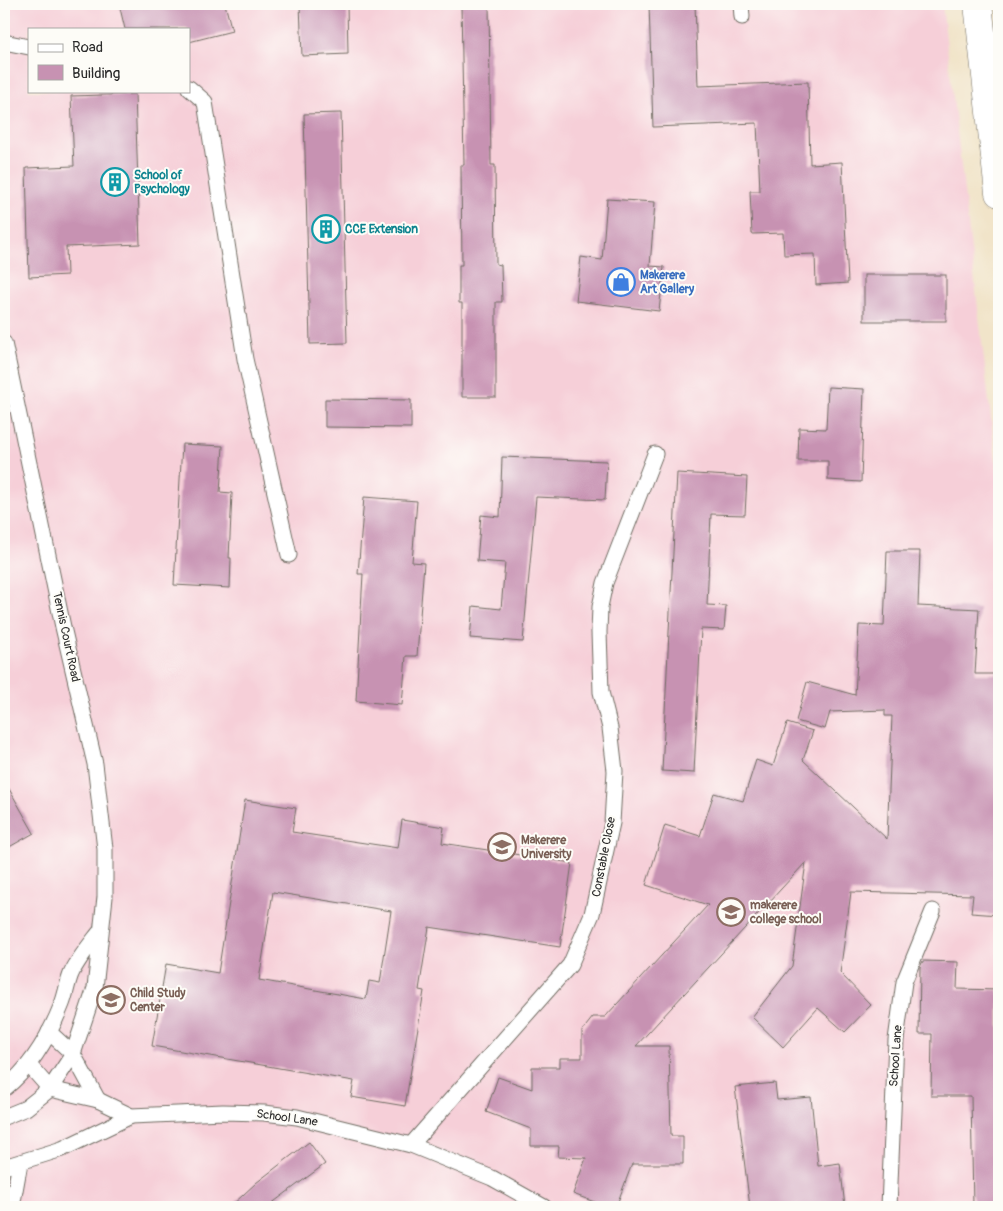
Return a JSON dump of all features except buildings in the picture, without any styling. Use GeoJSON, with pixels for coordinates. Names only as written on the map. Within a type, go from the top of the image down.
{"type":"FeatureCollection","features":[{"type":"Feature","properties":{"kind":"main road"},"geometry":{"type":"LineString","coordinates":[[978,4],[999,193]]}},
{"type":"Feature","properties":{"kind":"lane"},"geometry":{"type":"LineString","coordinates":[[4,42],[28,47]]}},
{"type":"Feature","properties":{"kind":"lane"},"geometry":{"type":"LineString","coordinates":[[190,89],[205,102],[245,359],[289,555]]}},
{"type":"Feature","properties":{"kind":"lane","name":"Tennis Court Road"},"geometry":{"type":"LineString","coordinates":[[4,343],[63,626],[95,764],[105,849],[105,897],[99,933],[94,988],[73,1054],[50,1088],[26,1108],[4,1117]]}},
{"type":"Feature","properties":{"kind":"lane","name":"Constable Close"},"geometry":{"type":"LineString","coordinates":[[411,1145],[570,965],[592,914],[612,823],[615,771],[610,728],[601,692],[600,607],[605,583],[655,454]]}},
{"type":"Feature","properties":{"kind":"lane","name":"School Lane"},"geometry":{"type":"LineString","coordinates":[[889,1207],[896,1040],[904,982],[933,911]]}},
{"type":"Feature","properties":{"kind":"lane","name":"Tennis Court Road"},"geometry":{"type":"LineString","coordinates":[[4,1089],[29,1065],[49,1032],[72,974],[84,951],[99,933]]}},
{"type":"Feature","properties":{"kind":"lane"},"geometry":{"type":"LineString","coordinates":[[49,1032],[73,1054],[98,1100]]}},
{"type":"Feature","properties":{"kind":"lane"},"geometry":{"type":"LineString","coordinates":[[29,1065],[50,1088]]}},
{"type":"Feature","properties":{"kind":"lane","name":"School Lane"},"geometry":{"type":"LineString","coordinates":[[50,1088],[98,1100],[131,1116],[223,1112],[297,1117],[411,1145],[492,1178],[544,1207]]}},
{"type":"Feature","properties":{"kind":"lane"},"geometry":{"type":"LineString","coordinates":[[4,1168],[62,1149],[131,1116]]}},
{"type":"Feature","properties":{"kind":"lane"},"geometry":{"type":"LineString","coordinates":[[12,1207],[20,1164]]}},
{"type":"Feature","properties":{"kind":"shaded area","name":"Makerere University"},"geometry":{"type":"Polygon","coordinates":[[[4,4],[942,4],[999,486],[999,1207],[4,1207],[4,4]]]}},
{"type":"Feature","properties":{"kind":"place","name":"School of Psychology"},"geometry":{"type":"Point","coordinates":[115,182]}},
{"type":"Feature","properties":{"kind":"place","name":"CCE Extension"},"geometry":{"type":"Point","coordinates":[326,229]}},
{"type":"Feature","properties":{"kind":"place","name":"Makerere Art Gallery"},"geometry":{"type":"Point","coordinates":[621,282]}},
{"type":"Feature","properties":{"kind":"place","name":"Makerere University"},"geometry":{"type":"Point","coordinates":[502,847]}},
{"type":"Feature","properties":{"kind":"place","name":"makerere college school"},"geometry":{"type":"Point","coordinates":[731,912]}},
{"type":"Feature","properties":{"kind":"place","name":"Child Study Center"},"geometry":{"type":"Point","coordinates":[111,1000]}}]}
